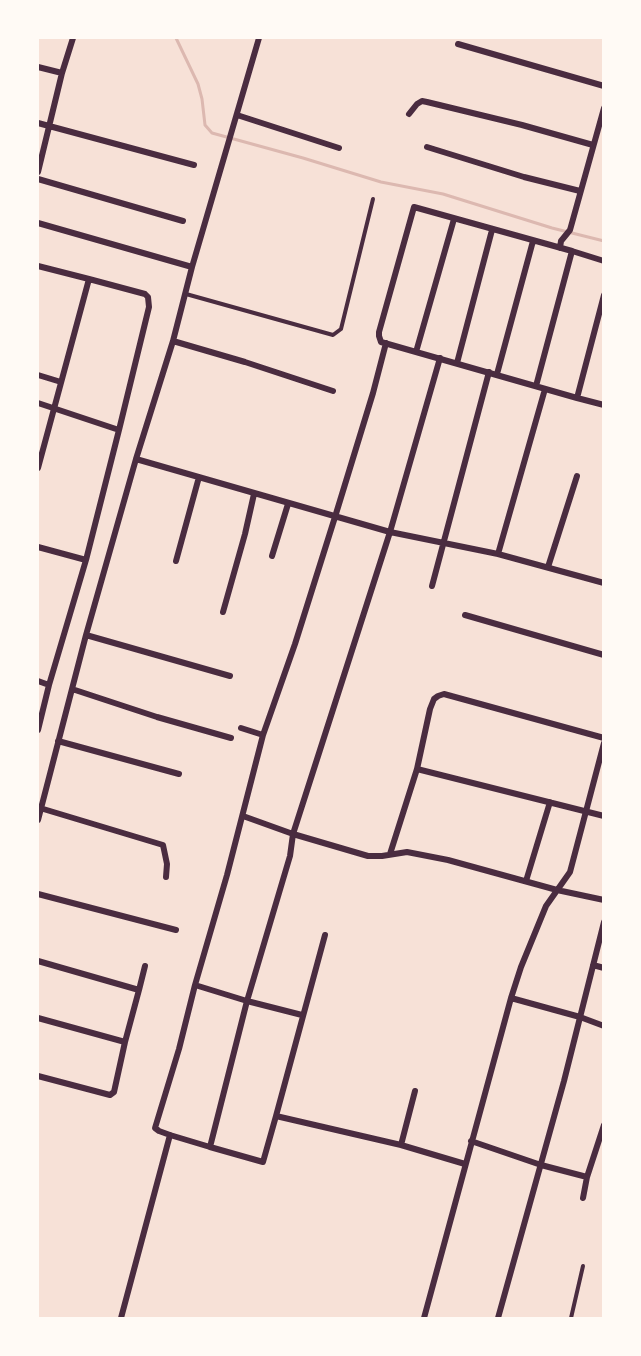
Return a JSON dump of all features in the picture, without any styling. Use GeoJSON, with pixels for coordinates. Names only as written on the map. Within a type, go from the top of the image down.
{"type":"FeatureCollection","features":[{"type":"Feature","properties":{"kind":"street"},"geometry":{"type":"LineString","coordinates":[[38,172],[73,38]]}},
{"type":"Feature","properties":{"kind":"street"},"geometry":{"type":"LineString","coordinates":[[38,820],[86,635],[259,38]]}},
{"type":"Feature","properties":{"kind":"street"},"geometry":{"type":"LineString","coordinates":[[458,44],[603,86]]}},
{"type":"Feature","properties":{"kind":"street"},"geometry":{"type":"LineString","coordinates":[[38,67],[62,73]]}},
{"type":"Feature","properties":{"kind":"street"},"geometry":{"type":"LineString","coordinates":[[409,114],[417,104],[427,102],[593,145]]}},
{"type":"Feature","properties":{"kind":"street"},"geometry":{"type":"LineString","coordinates":[[560,245],[570,230],[603,108]]}},
{"type":"Feature","properties":{"kind":"street"},"geometry":{"type":"LineString","coordinates":[[237,116],[339,148]]}},
{"type":"Feature","properties":{"kind":"street"},"geometry":{"type":"LineString","coordinates":[[38,123],[194,165]]}},
{"type":"Feature","properties":{"kind":"street"},"geometry":{"type":"LineString","coordinates":[[427,147],[524,177],[580,191]]}},
{"type":"Feature","properties":{"kind":"street"},"geometry":{"type":"LineString","coordinates":[[38,179],[183,222]]}},
{"type":"Feature","properties":{"kind":"street"},"geometry":{"type":"LineString","coordinates":[[603,261],[560,245],[533,241],[417,207],[414,208],[379,332],[381,340],[386,343],[603,405]]}},
{"type":"Feature","properties":{"kind":"street"},"geometry":{"type":"LineString","coordinates":[[416,352],[454,219]]}},
{"type":"Feature","properties":{"kind":"street"},"geometry":{"type":"LineString","coordinates":[[38,223],[192,267]]}},
{"type":"Feature","properties":{"kind":"street"},"geometry":{"type":"LineString","coordinates":[[457,363],[492,230]]}},
{"type":"Feature","properties":{"kind":"street"},"geometry":{"type":"LineString","coordinates":[[497,374],[533,241]]}},
{"type":"Feature","properties":{"kind":"street"},"geometry":{"type":"LineString","coordinates":[[536,386],[572,251]]}},
{"type":"Feature","properties":{"kind":"street"},"geometry":{"type":"LineString","coordinates":[[38,266],[145,294],[148,297],[149,307],[86,561],[38,730]]}},
{"type":"Feature","properties":{"kind":"street"},"geometry":{"type":"LineString","coordinates":[[38,468],[88,279]]}},
{"type":"Feature","properties":{"kind":"street"},"geometry":{"type":"LineString","coordinates":[[577,398],[603,295]]}},
{"type":"Feature","properties":{"kind":"street"},"geometry":{"type":"LineString","coordinates":[[173,341],[333,391]]}},
{"type":"Feature","properties":{"kind":"street"},"geometry":{"type":"LineString","coordinates":[[325,935],[263,1162],[170,1136],[157,1130],[155,1125],[179,1049],[263,735],[295,644],[335,517],[386,343]]}},
{"type":"Feature","properties":{"kind":"street"},"geometry":{"type":"LineString","coordinates":[[210,1147],[247,1000],[290,856],[293,834],[390,532],[440,358]]}},
{"type":"Feature","properties":{"kind":"street"},"geometry":{"type":"LineString","coordinates":[[432,586],[489,372]]}},
{"type":"Feature","properties":{"kind":"street"},"geometry":{"type":"LineString","coordinates":[[38,375],[61,382]]}},
{"type":"Feature","properties":{"kind":"street"},"geometry":{"type":"LineString","coordinates":[[498,554],[545,389]]}},
{"type":"Feature","properties":{"kind":"street"},"geometry":{"type":"LineString","coordinates":[[38,403],[119,430]]}},
{"type":"Feature","properties":{"kind":"street"},"geometry":{"type":"LineString","coordinates":[[136,459],[390,532],[498,554],[603,583]]}},
{"type":"Feature","properties":{"kind":"street"},"geometry":{"type":"LineString","coordinates":[[548,567],[577,476]]}},
{"type":"Feature","properties":{"kind":"street"},"geometry":{"type":"LineString","coordinates":[[176,561],[199,477]]}},
{"type":"Feature","properties":{"kind":"street"},"geometry":{"type":"LineString","coordinates":[[223,612],[254,494]]}},
{"type":"Feature","properties":{"kind":"street"},"geometry":{"type":"LineString","coordinates":[[272,556],[288,504]]}},
{"type":"Feature","properties":{"kind":"street"},"geometry":{"type":"LineString","coordinates":[[38,547],[86,561]]}},
{"type":"Feature","properties":{"kind":"street"},"geometry":{"type":"LineString","coordinates":[[465,615],[603,655]]}},
{"type":"Feature","properties":{"kind":"street"},"geometry":{"type":"LineString","coordinates":[[86,635],[230,676]]}},
{"type":"Feature","properties":{"kind":"street"},"geometry":{"type":"LineString","coordinates":[[38,681],[49,685]]}},
{"type":"Feature","properties":{"kind":"street"},"geometry":{"type":"LineString","coordinates":[[72,689],[231,738]]}},
{"type":"Feature","properties":{"kind":"street"},"geometry":{"type":"LineString","coordinates":[[390,854],[417,769],[432,703],[438,696],[444,694],[603,738]]}},
{"type":"Feature","properties":{"kind":"street"},"geometry":{"type":"LineString","coordinates":[[241,728],[263,735]]}},
{"type":"Feature","properties":{"kind":"street"},"geometry":{"type":"LineString","coordinates":[[58,741],[179,774]]}},
{"type":"Feature","properties":{"kind":"street"},"geometry":{"type":"LineString","coordinates":[[424,1318],[511,998],[546,906],[570,872],[603,743]]}},
{"type":"Feature","properties":{"kind":"street"},"geometry":{"type":"LineString","coordinates":[[417,769],[603,816]]}},
{"type":"Feature","properties":{"kind":"street"},"geometry":{"type":"LineString","coordinates":[[526,881],[550,802]]}},
{"type":"Feature","properties":{"kind":"street"},"geometry":{"type":"LineString","coordinates":[[40,808],[163,845],[167,864],[166,877]]}},
{"type":"Feature","properties":{"kind":"street"},"geometry":{"type":"LineString","coordinates":[[243,816],[293,834],[368,856],[407,852],[448,860],[557,890],[603,900]]}},
{"type":"Feature","properties":{"kind":"street"},"geometry":{"type":"LineString","coordinates":[[38,894],[176,930]]}},
{"type":"Feature","properties":{"kind":"street"},"geometry":{"type":"LineString","coordinates":[[498,1318],[541,1165],[603,922]]}},
{"type":"Feature","properties":{"kind":"street"},"geometry":{"type":"LineString","coordinates":[[38,961],[139,990]]}},
{"type":"Feature","properties":{"kind":"street"},"geometry":{"type":"LineString","coordinates":[[593,965],[603,968]]}},
{"type":"Feature","properties":{"kind":"street"},"geometry":{"type":"LineString","coordinates":[[38,1076],[111,1094],[114,1092],[145,966]]}},
{"type":"Feature","properties":{"kind":"street"},"geometry":{"type":"LineString","coordinates":[[195,985],[302,1015]]}},
{"type":"Feature","properties":{"kind":"street"},"geometry":{"type":"LineString","coordinates":[[511,998],[580,1017],[603,1026]]}},
{"type":"Feature","properties":{"kind":"street"},"geometry":{"type":"LineString","coordinates":[[38,1018],[125,1042]]}},
{"type":"Feature","properties":{"kind":"street"},"geometry":{"type":"LineString","coordinates":[[401,1146],[415,1091]]}},
{"type":"Feature","properties":{"kind":"street"},"geometry":{"type":"LineString","coordinates":[[276,1116],[465,1164]]}},
{"type":"Feature","properties":{"kind":"street"},"geometry":{"type":"LineString","coordinates":[[583,1198],[603,1125]]}},
{"type":"Feature","properties":{"kind":"street"},"geometry":{"type":"LineString","coordinates":[[121,1318],[170,1136]]}},
{"type":"Feature","properties":{"kind":"street"},"geometry":{"type":"LineString","coordinates":[[471,1142],[587,1177]]}},
{"type":"Feature","properties":{"kind":"lane"},"geometry":{"type":"LineString","coordinates":[[186,294],[333,335],[341,329],[374,200]]}},
{"type":"Feature","properties":{"kind":"lane"},"geometry":{"type":"LineString","coordinates":[[571,1318],[584,1266]]}},
{"type":"Feature","properties":{"kind":"waterway"},"geometry":{"type":"LineString","coordinates":[[176,38],[198,84],[205,125],[212,133],[381,182],[443,194],[552,228],[604,241]]}}]}
